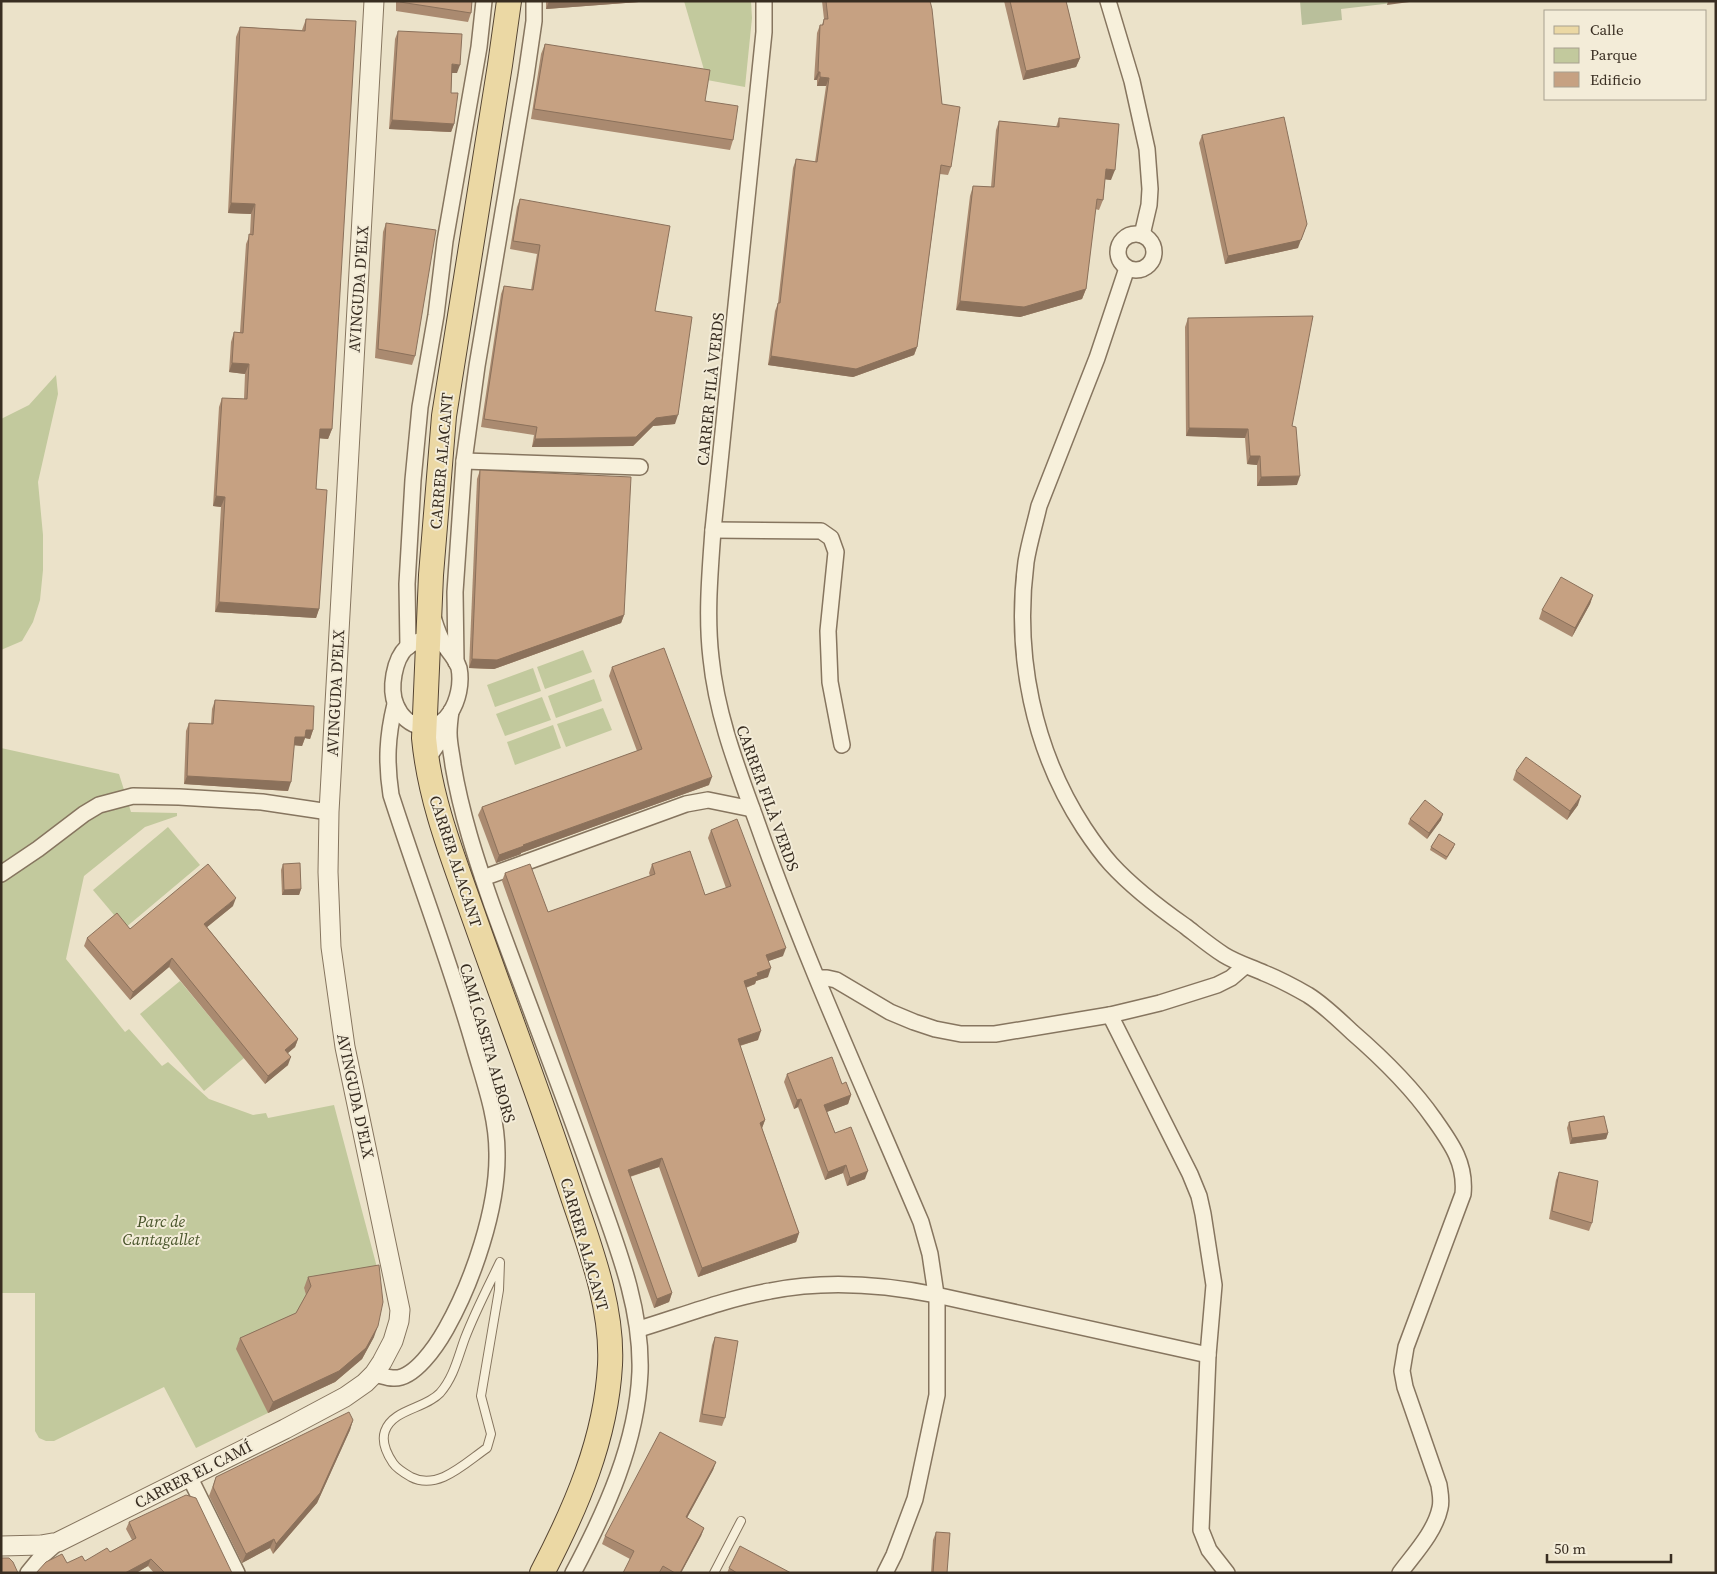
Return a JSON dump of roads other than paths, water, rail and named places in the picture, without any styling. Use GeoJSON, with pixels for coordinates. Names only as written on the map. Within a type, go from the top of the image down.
{"type":"FeatureCollection","features":[{"type":"Feature","properties":{"kind":"main road","name":"CARRER ALACANT"},"geometry":{"type":"LineString","coordinates":[[509,1],[447,397],[439,467],[427,644],[416,725],[441,824],[584,1231],[598,1276],[607,1322],[610,1349],[609,1378],[606,1404],[598,1439],[572,1512],[542,1573]]}},
{"type":"Feature","properties":{"kind":"street","name":"AVINGUDA D'ELX"},"geometry":{"type":"LineString","coordinates":[[374,1],[329,812],[328,872],[330,930],[339,1014],[400,1310],[393,1341],[374,1374]]}},
{"type":"Feature","properties":{"kind":"street","name":"CARRER ALACANT"},"geometry":{"type":"LineString","coordinates":[[427,644],[406,584],[412,480],[420,407],[436,315],[445,241],[479,47],[484,1]]}},
{"type":"Feature","properties":{"kind":"street","name":"CARRER ALACANT"},"geometry":{"type":"LineString","coordinates":[[534,1],[534,21],[526,76],[477,366],[464,461],[455,592],[456,662],[460,675],[459,690],[449,714],[449,734],[460,800],[473,849],[608,1221],[639,1329],[640,1374],[638,1397],[623,1463],[602,1514],[573,1573]]}},
{"type":"Feature","properties":{"kind":"street","name":"CARRER FILÀ VERDS"},"geometry":{"type":"LineString","coordinates":[[764,1],[764,32],[713,530],[709,594],[711,658],[721,718],[774,870],[921,1222],[930,1254],[936,1295],[937,1394],[915,1499],[894,1555],[885,1573]]}},
{"type":"Feature","properties":{"kind":"street"},"geometry":{"type":"LineString","coordinates":[[1108,1],[1132,81],[1147,148],[1150,189],[1149,206],[1142,235]]}},
{"type":"Feature","properties":{"kind":"street"},"geometry":{"type":"LineString","coordinates":[[1131,234],[1142,235],[1147,238],[1154,248],[1152,260],[1139,270],[1127,268],[1118,255],[1119,244],[1131,234]]}},
{"type":"Feature","properties":{"kind":"street"},"geometry":{"type":"LineString","coordinates":[[1127,268],[1097,358],[1039,506],[1033,529],[1026,559],[1024,589],[1024,648],[1027,680],[1041,738],[1064,795],[1104,856],[1129,883],[1147,898],[1224,955],[1309,996],[1335,1016],[1365,1043],[1423,1104],[1453,1145],[1460,1160],[1464,1182],[1463,1194],[1406,1346],[1402,1371],[1405,1387],[1439,1485],[1440,1509],[1428,1534],[1400,1573]]}},
{"type":"Feature","properties":{"kind":"street"},"geometry":{"type":"LineString","coordinates":[[464,461],[640,467]]}},
{"type":"Feature","properties":{"kind":"street"},"geometry":{"type":"LineString","coordinates":[[713,530],[821,531],[831,538],[836,552],[828,631],[830,682],[842,745]]}},
{"type":"Feature","properties":{"kind":"street"},"geometry":{"type":"LineString","coordinates":[[427,644],[456,662]]}},
{"type":"Feature","properties":{"kind":"street","name":"CAMÍ CASETA ALBORS"},"geometry":{"type":"LineString","coordinates":[[374,1374],[393,1378],[408,1374],[422,1362],[438,1342],[456,1308],[477,1256],[492,1203],[497,1163],[497,1142],[492,1110],[464,1013],[391,796],[387,769],[390,725],[395,704],[393,690],[396,668],[400,657],[427,644]]}},
{"type":"Feature","properties":{"kind":"street"},"geometry":{"type":"LineString","coordinates":[[395,704],[400,714],[416,725],[437,725],[449,714]]}},
{"type":"Feature","properties":{"kind":"street"},"geometry":{"type":"LineString","coordinates":[[426,761],[437,745],[449,714]]}},
{"type":"Feature","properties":{"kind":"street"},"geometry":{"type":"LineString","coordinates":[[1,874],[99,805],[133,796],[262,802],[329,812]]}},
{"type":"Feature","properties":{"kind":"street"},"geometry":{"type":"LineString","coordinates":[[483,878],[686,804],[708,800],[752,809]]}},
{"type":"Feature","properties":{"kind":"street"},"geometry":{"type":"LineString","coordinates":[[818,978],[836,980],[890,1012],[935,1029],[961,1034],[995,1034],[1110,1015],[1211,988],[1231,978],[1245,966]]}},
{"type":"Feature","properties":{"kind":"street"},"geometry":{"type":"LineString","coordinates":[[1110,1015],[1190,1174],[1199,1196],[1208,1236],[1214,1285],[1208,1355],[1201,1530],[1209,1550],[1227,1573]]}},
{"type":"Feature","properties":{"kind":"street"},"geometry":{"type":"LineString","coordinates":[[639,1329],[746,1296],[799,1287],[890,1287],[936,1295],[1208,1355]]}},
{"type":"Feature","properties":{"kind":"street","name":"CARRER EL CAMÍ"},"geometry":{"type":"LineString","coordinates":[[1,1546],[41,1545],[58,1542],[345,1397],[374,1374]]}},
{"type":"Feature","properties":{"kind":"street"},"geometry":{"type":"LineString","coordinates":[[189,1476],[237,1573]]}},
{"type":"Feature","properties":{"kind":"street"},"geometry":{"type":"LineString","coordinates":[[28,1573],[42,1556],[58,1542]]}},
{"type":"Feature","properties":{"kind":"lane"},"geometry":{"type":"LineString","coordinates":[[500,1262],[499,1290],[481,1396],[491,1434],[490,1441],[487,1448],[446,1476],[434,1481],[424,1482],[395,1466],[384,1442],[385,1430],[394,1418],[430,1400],[444,1388],[451,1376],[465,1338],[500,1262]]}},
{"type":"Feature","properties":{"kind":"lane"},"geometry":{"type":"LineString","coordinates":[[714,1573],[742,1521]]}},
{"type":"Feature","properties":{"kind":"park label","name":"Parc de Cantagallet"},"geometry":{"type":"Point","coordinates":[161,1230]}}]}
